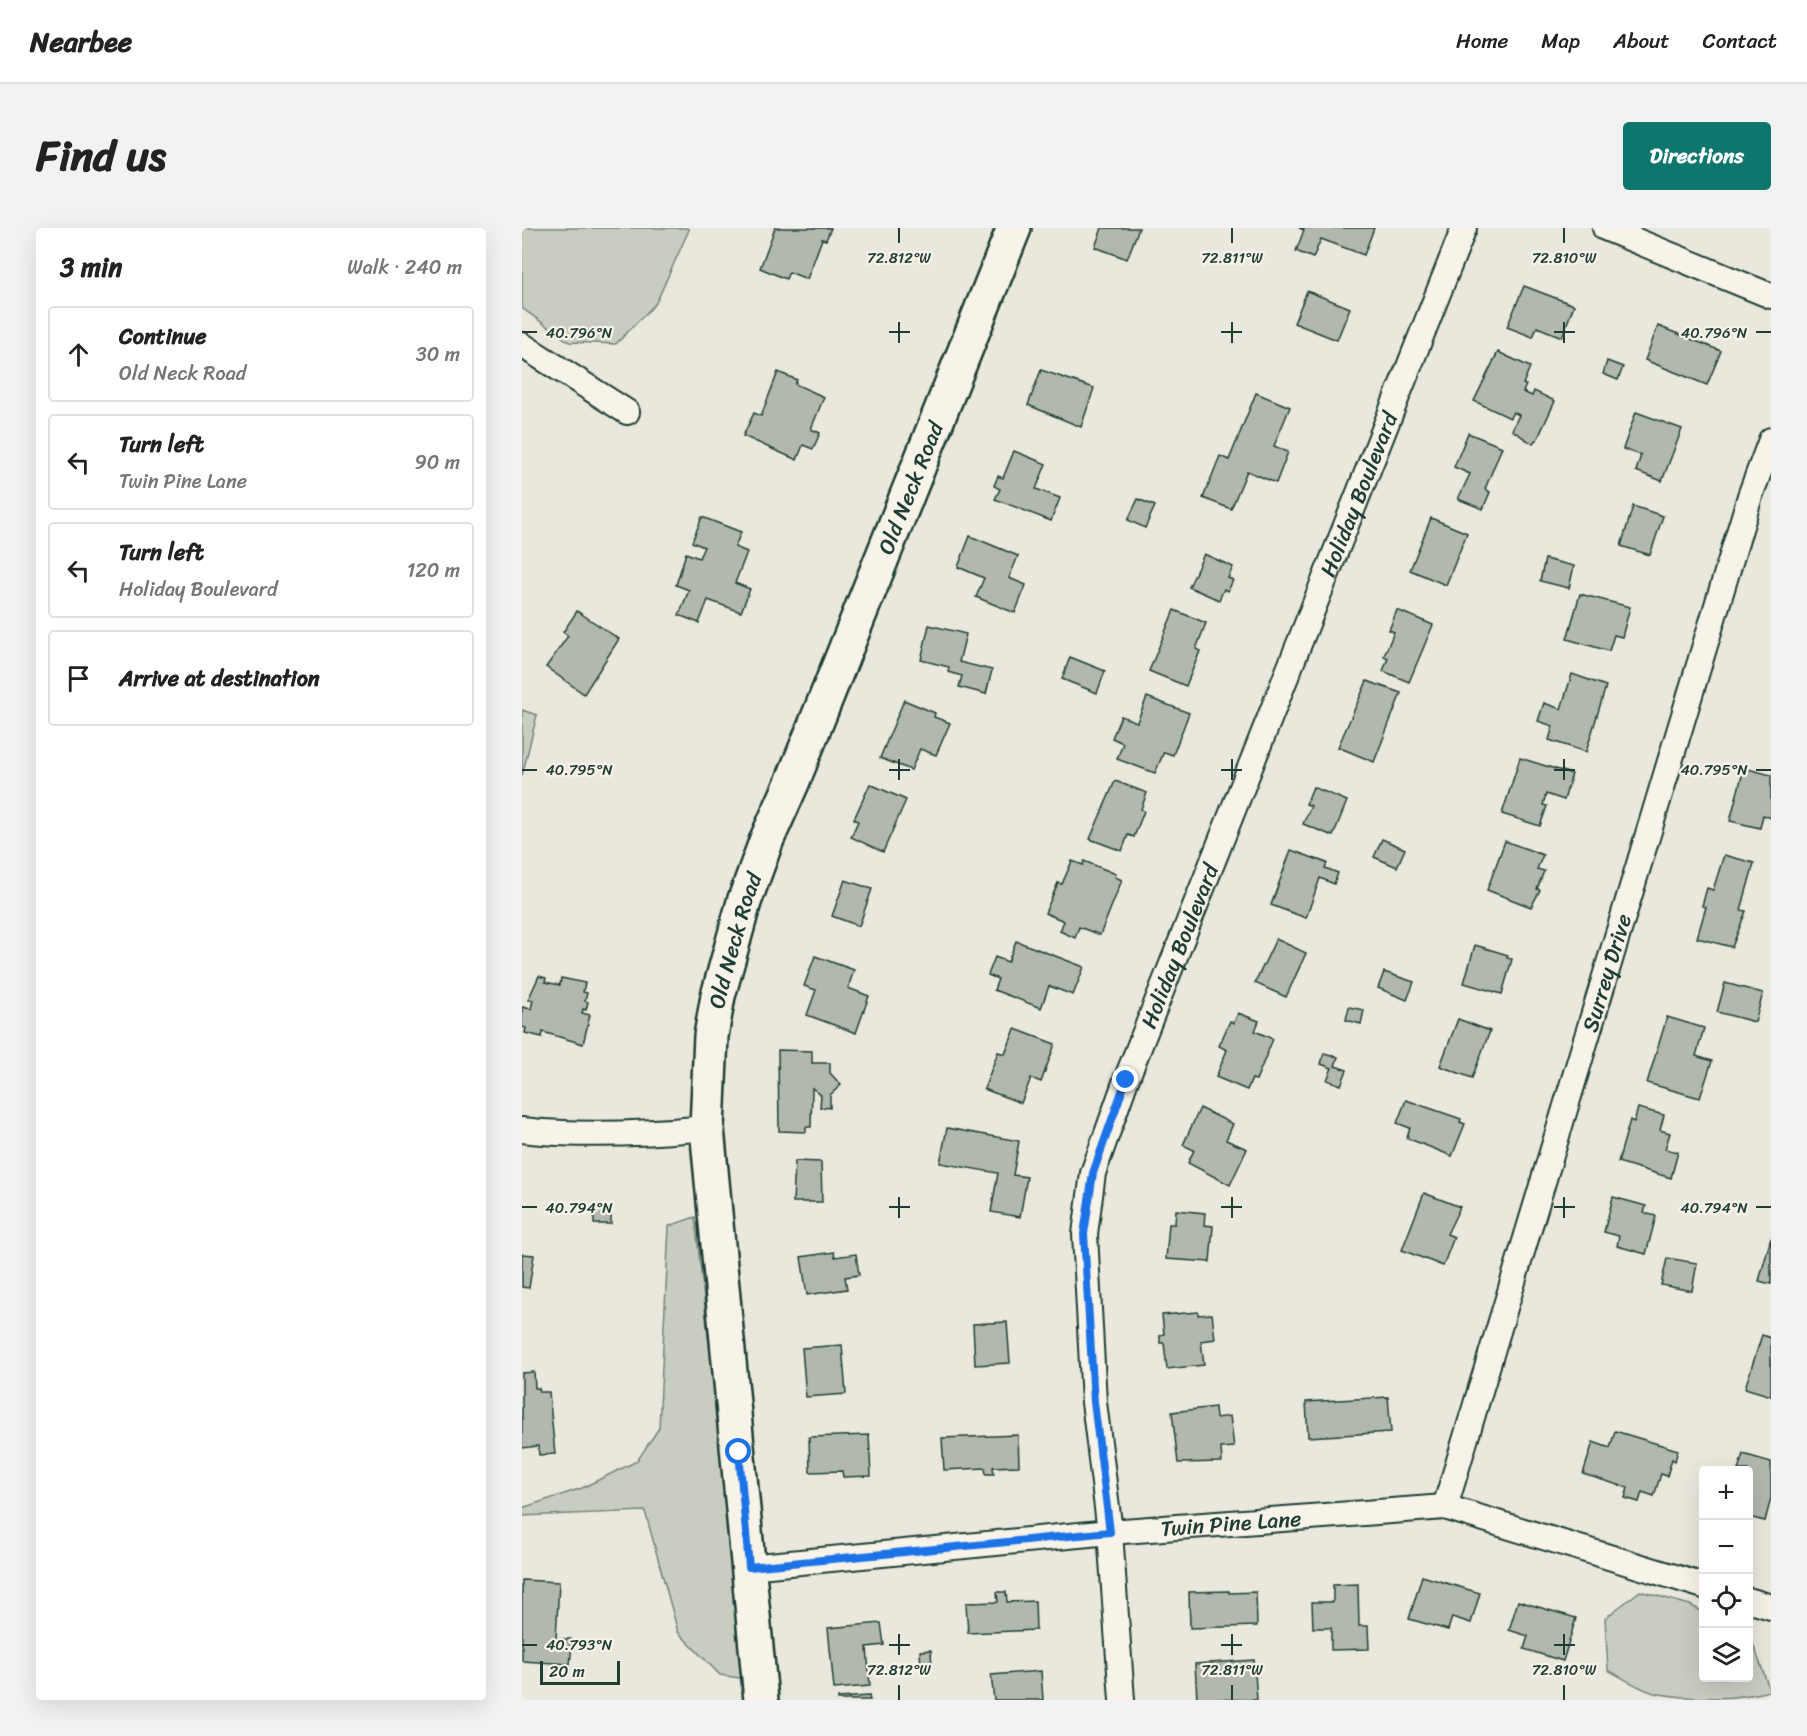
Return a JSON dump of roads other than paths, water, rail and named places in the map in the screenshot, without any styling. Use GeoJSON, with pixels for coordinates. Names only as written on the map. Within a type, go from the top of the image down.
{"type":"FeatureCollection","features":[{"type":"Feature","properties":{"kind":"street","name":"Old Neck Road"},"geometry":{"type":"LineString","coordinates":[[761,1700],[707,1128],[711,1036],[718,996],[744,902],[767,839],[792,783],[1014,228]]}},
{"type":"Feature","properties":{"kind":"street","name":"Holiday Boulevard"},"geometry":{"type":"LineString","coordinates":[[1122,1700],[1110,1532],[1094,1402],[1087,1297],[1084,1234],[1093,1173],[1126,1080],[1464,228]]}},
{"type":"Feature","properties":{"kind":"street"},"geometry":{"type":"LineString","coordinates":[[1605,228],[1771,296]]}},
{"type":"Feature","properties":{"kind":"street"},"geometry":{"type":"LineString","coordinates":[[522,345],[627,412]]}},
{"type":"Feature","properties":{"kind":"street","name":"Surrey Drive"},"geometry":{"type":"LineString","coordinates":[[1445,1507],[1747,507],[1771,440]]}},
{"type":"Feature","properties":{"kind":"street"},"geometry":{"type":"LineString","coordinates":[[522,1130],[561,1135],[635,1135],[707,1128]]}},
{"type":"Feature","properties":{"kind":"street","name":"Twin Pine Lane"},"geometry":{"type":"LineString","coordinates":[[749,1567],[1110,1532],[1445,1507],[1699,1584]]}},
{"type":"Feature","properties":{"kind":"street"},"geometry":{"type":"LineString","coordinates":[[1753,1601],[1771,1607]]}}]}
